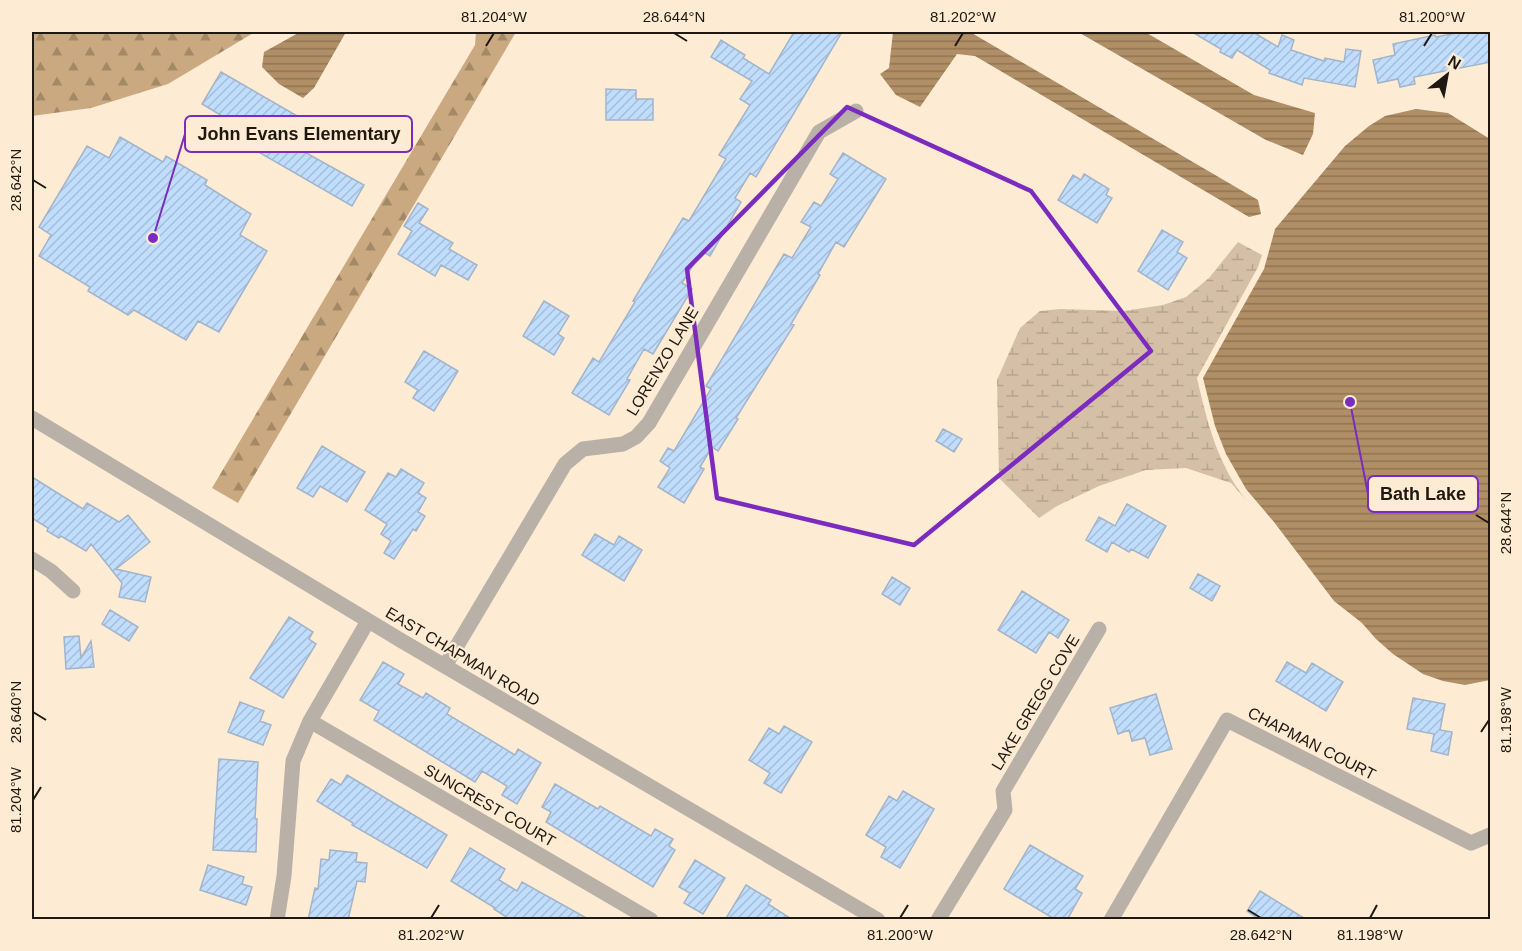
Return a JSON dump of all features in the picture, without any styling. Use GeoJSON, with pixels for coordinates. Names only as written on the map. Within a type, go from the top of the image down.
{"type":"FeatureCollection","features":[{"type":"Feature","properties":{"kind":"street","name":"LORENZO LANE"},"geometry":{"type":"LineString","coordinates":[[445,666],[565,464],[583,449],[623,444],[636,437],[649,423],[819,132],[856,111]]}},
{"type":"Feature","properties":{"kind":"street","name":"EAST CHAPMAN ROAD"},"geometry":{"type":"LineString","coordinates":[[32,418],[368,621],[878,920]]}},
{"type":"Feature","properties":{"kind":"street"},"geometry":{"type":"LineString","coordinates":[[32,559],[51,571],[73,591]]}},
{"type":"Feature","properties":{"kind":"street"},"geometry":{"type":"LineString","coordinates":[[277,920],[284,876],[293,761],[310,721],[368,621]]}},
{"type":"Feature","properties":{"kind":"street","name":"LAKE GREGG COVE"},"geometry":{"type":"LineString","coordinates":[[938,920],[1005,810],[1003,791],[1100,629]]}},
{"type":"Feature","properties":{"kind":"street","name":"CHAPMAN COURT"},"geometry":{"type":"LineString","coordinates":[[1111,920],[1227,720],[1471,843],[1491,835]]}},
{"type":"Feature","properties":{"kind":"street","name":"SUNCREST COURT"},"geometry":{"type":"LineString","coordinates":[[310,721],[651,920]]}},
{"type":"Feature","properties":{"kind":"highlighted area"},"geometry":{"type":"Polygon","coordinates":[[[847,107],[1031,191],[1151,351],[914,545],[717,498],[687,269],[847,107]]]}},
{"type":"Feature","properties":{"kind":"green space"},"geometry":{"type":"Polygon","coordinates":[[[32,32],[255,32],[168,84],[91,108],[32,116],[32,32]]]}},
{"type":"Feature","properties":{"kind":"green space"},"geometry":{"type":"Polygon","coordinates":[[[476,32],[516,32],[238,503],[212,488],[475,45],[476,32]]]}},
{"type":"Feature","properties":{"kind":"green space"},"geometry":{"type":"Polygon","coordinates":[[[1238,242],[1262,255],[1258,267],[1197,378],[1205,411],[1221,458],[1247,501],[1231,483],[1186,468],[1146,470],[1099,486],[1057,506],[1039,518],[999,478],[997,380],[1020,328],[1040,311],[1060,309],[1124,311],[1163,305],[1186,297],[1209,278],[1238,242]]]}},
{"type":"Feature","properties":{"kind":"shaded area"},"geometry":{"type":"Polygon","coordinates":[[[300,32],[346,32],[314,88],[303,98],[279,84],[262,67],[264,52],[300,32]]]}},
{"type":"Feature","properties":{"kind":"shaded area"},"geometry":{"type":"Polygon","coordinates":[[[893,32],[970,32],[1258,200],[1261,214],[1249,217],[975,56],[957,54],[920,107],[896,95],[880,74],[889,68],[893,32]]]}},
{"type":"Feature","properties":{"kind":"shaded area"},"geometry":{"type":"Polygon","coordinates":[[[1078,32],[1145,32],[1254,95],[1315,113],[1313,134],[1303,155],[1266,140],[1078,32]]]}},
{"type":"Feature","properties":{"kind":"shaded area"},"geometry":{"type":"Polygon","coordinates":[[[1416,109],[1448,113],[1490,139],[1490,680],[1465,685],[1423,674],[1393,654],[1362,623],[1334,601],[1246,489],[1226,454],[1215,426],[1203,378],[1264,269],[1275,229],[1345,146],[1385,116],[1416,109]]]}},
{"type":"Feature","properties":{"kind":"building"},"geometry":{"type":"Polygon","coordinates":[[[794,32],[842,32],[756,177],[750,173],[735,198],[741,202],[710,256],[702,251],[682,283],[692,289],[653,354],[644,349],[627,379],[630,380],[609,415],[572,393],[593,358],[599,362],[683,218],[689,221],[726,159],[719,155],[750,105],[740,99],[752,81],[711,57],[721,40],[745,55],[743,58],[769,74],[794,32]]]}},
{"type":"Feature","properties":{"kind":"building"},"geometry":{"type":"Polygon","coordinates":[[[1192,32],[1253,32],[1278,47],[1282,35],[1294,40],[1291,50],[1324,61],[1325,58],[1344,62],[1346,49],[1361,51],[1355,87],[1304,78],[1302,85],[1269,73],[1270,70],[1237,50],[1232,58],[1192,32]]]}},
{"type":"Feature","properties":{"kind":"building"},"geometry":{"type":"Polygon","coordinates":[[[1462,32],[1491,32],[1491,62],[1414,77],[1415,84],[1400,87],[1398,79],[1378,83],[1373,60],[1395,55],[1393,44],[1462,32]]]}},
{"type":"Feature","properties":{"kind":"building"},"geometry":{"type":"Polygon","coordinates":[[[221,72],[313,125],[299,149],[364,185],[352,206],[248,146],[254,135],[202,104],[221,72]]]}},
{"type":"Feature","properties":{"kind":"building"},"geometry":{"type":"Polygon","coordinates":[[[606,89],[636,90],[636,99],[653,99],[653,120],[606,120],[606,89]]]}},
{"type":"Feature","properties":{"kind":"building"},"geometry":{"type":"Polygon","coordinates":[[[120,137],[163,162],[166,156],[207,180],[205,185],[251,214],[240,235],[267,251],[219,332],[198,321],[186,340],[134,310],[128,315],[88,291],[90,287],[39,256],[51,235],[39,227],[87,146],[109,158],[120,137]]]}},
{"type":"Feature","properties":{"kind":"building"},"geometry":{"type":"Polygon","coordinates":[[[843,153],[886,179],[844,247],[836,242],[818,274],[820,275],[791,324],[794,325],[718,451],[712,447],[700,467],[704,469],[684,503],[658,487],[670,468],[660,461],[668,448],[674,451],[711,389],[706,386],[784,254],[792,258],[811,227],[801,222],[814,202],[821,206],[838,179],[830,174],[843,153]]]}},
{"type":"Feature","properties":{"kind":"building"},"geometry":{"type":"Polygon","coordinates":[[[1084,174],[1109,189],[1106,195],[1112,198],[1097,223],[1058,200],[1073,175],[1081,180],[1084,174]]]}},
{"type":"Feature","properties":{"kind":"building"},"geometry":{"type":"Polygon","coordinates":[[[418,203],[428,209],[419,223],[453,243],[449,249],[477,265],[468,280],[441,265],[435,276],[398,254],[412,231],[404,226],[418,203]]]}},
{"type":"Feature","properties":{"kind":"building"},"geometry":{"type":"Polygon","coordinates":[[[1162,230],[1183,242],[1177,252],[1187,258],[1168,290],[1138,271],[1162,230]]]}},
{"type":"Feature","properties":{"kind":"building"},"geometry":{"type":"Polygon","coordinates":[[[544,301],[569,316],[558,334],[564,338],[554,355],[523,336],[544,301]]]}},
{"type":"Feature","properties":{"kind":"building"},"geometry":{"type":"Polygon","coordinates":[[[424,351],[458,371],[434,411],[413,398],[418,390],[405,382],[424,351]]]}},
{"type":"Feature","properties":{"kind":"building"},"geometry":{"type":"Polygon","coordinates":[[[943,429],[962,439],[954,452],[936,441],[943,429]]]}},
{"type":"Feature","properties":{"kind":"building"},"geometry":{"type":"Polygon","coordinates":[[[322,446],[365,472],[347,502],[320,486],[313,497],[297,488],[322,446]]]}},
{"type":"Feature","properties":{"kind":"building"},"geometry":{"type":"Polygon","coordinates":[[[401,469],[424,483],[418,493],[426,498],[418,512],[425,516],[416,531],[413,529],[394,559],[384,553],[391,541],[381,534],[387,524],[365,510],[388,473],[396,477],[401,469]]]}},
{"type":"Feature","properties":{"kind":"building"},"geometry":{"type":"Polygon","coordinates":[[[32,477],[83,509],[87,503],[119,522],[128,515],[150,542],[116,569],[151,577],[145,602],[119,597],[122,583],[91,544],[86,551],[61,536],[59,538],[47,531],[48,528],[32,518],[32,477]]]}},
{"type":"Feature","properties":{"kind":"building"},"geometry":{"type":"Polygon","coordinates":[[[1127,504],[1166,526],[1148,558],[1131,549],[1129,552],[1112,542],[1107,552],[1086,540],[1099,517],[1115,526],[1127,504]]]}},
{"type":"Feature","properties":{"kind":"building"},"geometry":{"type":"Polygon","coordinates":[[[595,534],[614,545],[619,536],[642,550],[624,581],[582,555],[595,534]]]}},
{"type":"Feature","properties":{"kind":"building"},"geometry":{"type":"Polygon","coordinates":[[[1198,574],[1220,586],[1212,601],[1190,588],[1198,574]]]}},
{"type":"Feature","properties":{"kind":"building"},"geometry":{"type":"Polygon","coordinates":[[[892,577],[910,588],[900,605],[882,594],[892,577]]]}},
{"type":"Feature","properties":{"kind":"building"},"geometry":{"type":"Polygon","coordinates":[[[1022,591],[1069,620],[1058,638],[1049,632],[1036,653],[998,630],[1022,591]]]}},
{"type":"Feature","properties":{"kind":"building"},"geometry":{"type":"Polygon","coordinates":[[[110,610],[138,627],[129,641],[102,624],[110,610]]]}},
{"type":"Feature","properties":{"kind":"building"},"geometry":{"type":"Polygon","coordinates":[[[289,617],[313,632],[309,639],[316,644],[283,698],[250,678],[289,617]]]}},
{"type":"Feature","properties":{"kind":"building"},"geometry":{"type":"Polygon","coordinates":[[[79,636],[81,658],[91,641],[94,667],[66,669],[64,637],[79,636]]]}},
{"type":"Feature","properties":{"kind":"building"},"geometry":{"type":"Polygon","coordinates":[[[383,662],[404,674],[398,684],[423,698],[426,693],[450,708],[447,714],[515,755],[518,749],[541,763],[517,804],[502,795],[507,786],[482,771],[475,782],[374,720],[379,711],[360,700],[383,662]]]}},
{"type":"Feature","properties":{"kind":"building"},"geometry":{"type":"Polygon","coordinates":[[[1287,662],[1306,673],[1312,663],[1343,682],[1326,711],[1276,681],[1287,662]]]}},
{"type":"Feature","properties":{"kind":"building"},"geometry":{"type":"Polygon","coordinates":[[[1156,694],[1172,749],[1150,755],[1145,738],[1132,741],[1129,730],[1118,734],[1110,708],[1156,694]]]}},
{"type":"Feature","properties":{"kind":"building"},"geometry":{"type":"Polygon","coordinates":[[[1413,698],[1445,704],[1440,730],[1452,732],[1448,755],[1431,751],[1434,734],[1407,729],[1413,698]]]}},
{"type":"Feature","properties":{"kind":"building"},"geometry":{"type":"Polygon","coordinates":[[[240,702],[264,711],[260,721],[271,725],[263,745],[228,732],[240,702]]]}},
{"type":"Feature","properties":{"kind":"building"},"geometry":{"type":"Polygon","coordinates":[[[784,726],[812,742],[781,793],[764,783],[770,773],[749,760],[769,728],[779,734],[784,726]]]}},
{"type":"Feature","properties":{"kind":"building"},"geometry":{"type":"Polygon","coordinates":[[[219,759],[258,762],[256,852],[213,850],[219,759]]]}},
{"type":"Feature","properties":{"kind":"building"},"geometry":{"type":"Polygon","coordinates":[[[347,775],[447,835],[427,868],[352,825],[353,823],[317,801],[331,779],[341,785],[347,775]]]}},
{"type":"Feature","properties":{"kind":"building"},"geometry":{"type":"Polygon","coordinates":[[[555,784],[598,809],[600,806],[651,836],[655,829],[673,839],[669,846],[675,850],[653,887],[546,822],[551,812],[542,807],[555,784]]]}},
{"type":"Feature","properties":{"kind":"building"},"geometry":{"type":"Polygon","coordinates":[[[903,791],[934,809],[900,868],[881,857],[886,847],[866,835],[889,796],[897,801],[903,791]]]}},
{"type":"Feature","properties":{"kind":"building"},"geometry":{"type":"Polygon","coordinates":[[[1030,845],[1083,876],[1075,889],[1082,893],[1067,920],[1056,920],[1004,889],[1030,845]]]}},
{"type":"Feature","properties":{"kind":"building"},"geometry":{"type":"Polygon","coordinates":[[[470,848],[505,869],[499,880],[517,891],[522,882],[590,920],[511,920],[451,881],[470,848]]]}},
{"type":"Feature","properties":{"kind":"building"},"geometry":{"type":"Polygon","coordinates":[[[330,850],[357,853],[356,862],[367,863],[365,882],[357,881],[348,920],[308,920],[315,888],[318,889],[321,859],[329,860],[330,850]]]}},
{"type":"Feature","properties":{"kind":"building"},"geometry":{"type":"Polygon","coordinates":[[[695,860],[725,878],[703,914],[684,903],[690,893],[679,887],[695,860]]]}},
{"type":"Feature","properties":{"kind":"building"},"geometry":{"type":"Polygon","coordinates":[[[208,865],[244,877],[242,884],[252,887],[246,905],[200,890],[208,865]]]}},
{"type":"Feature","properties":{"kind":"building"},"geometry":{"type":"Polygon","coordinates":[[[746,885],[771,900],[768,904],[793,920],[725,920],[746,885]]]}},
{"type":"Feature","properties":{"kind":"building"},"geometry":{"type":"Polygon","coordinates":[[[1260,891],[1307,920],[1260,920],[1247,911],[1260,891]]]}},
{"type":"Feature","properties":{"kind":"place","name":"John Evans Elementary"},"geometry":{"type":"Point","coordinates":[153,238]}},
{"type":"Feature","properties":{"kind":"place","name":"Bath Lake"},"geometry":{"type":"Point","coordinates":[1350,402]}}]}
